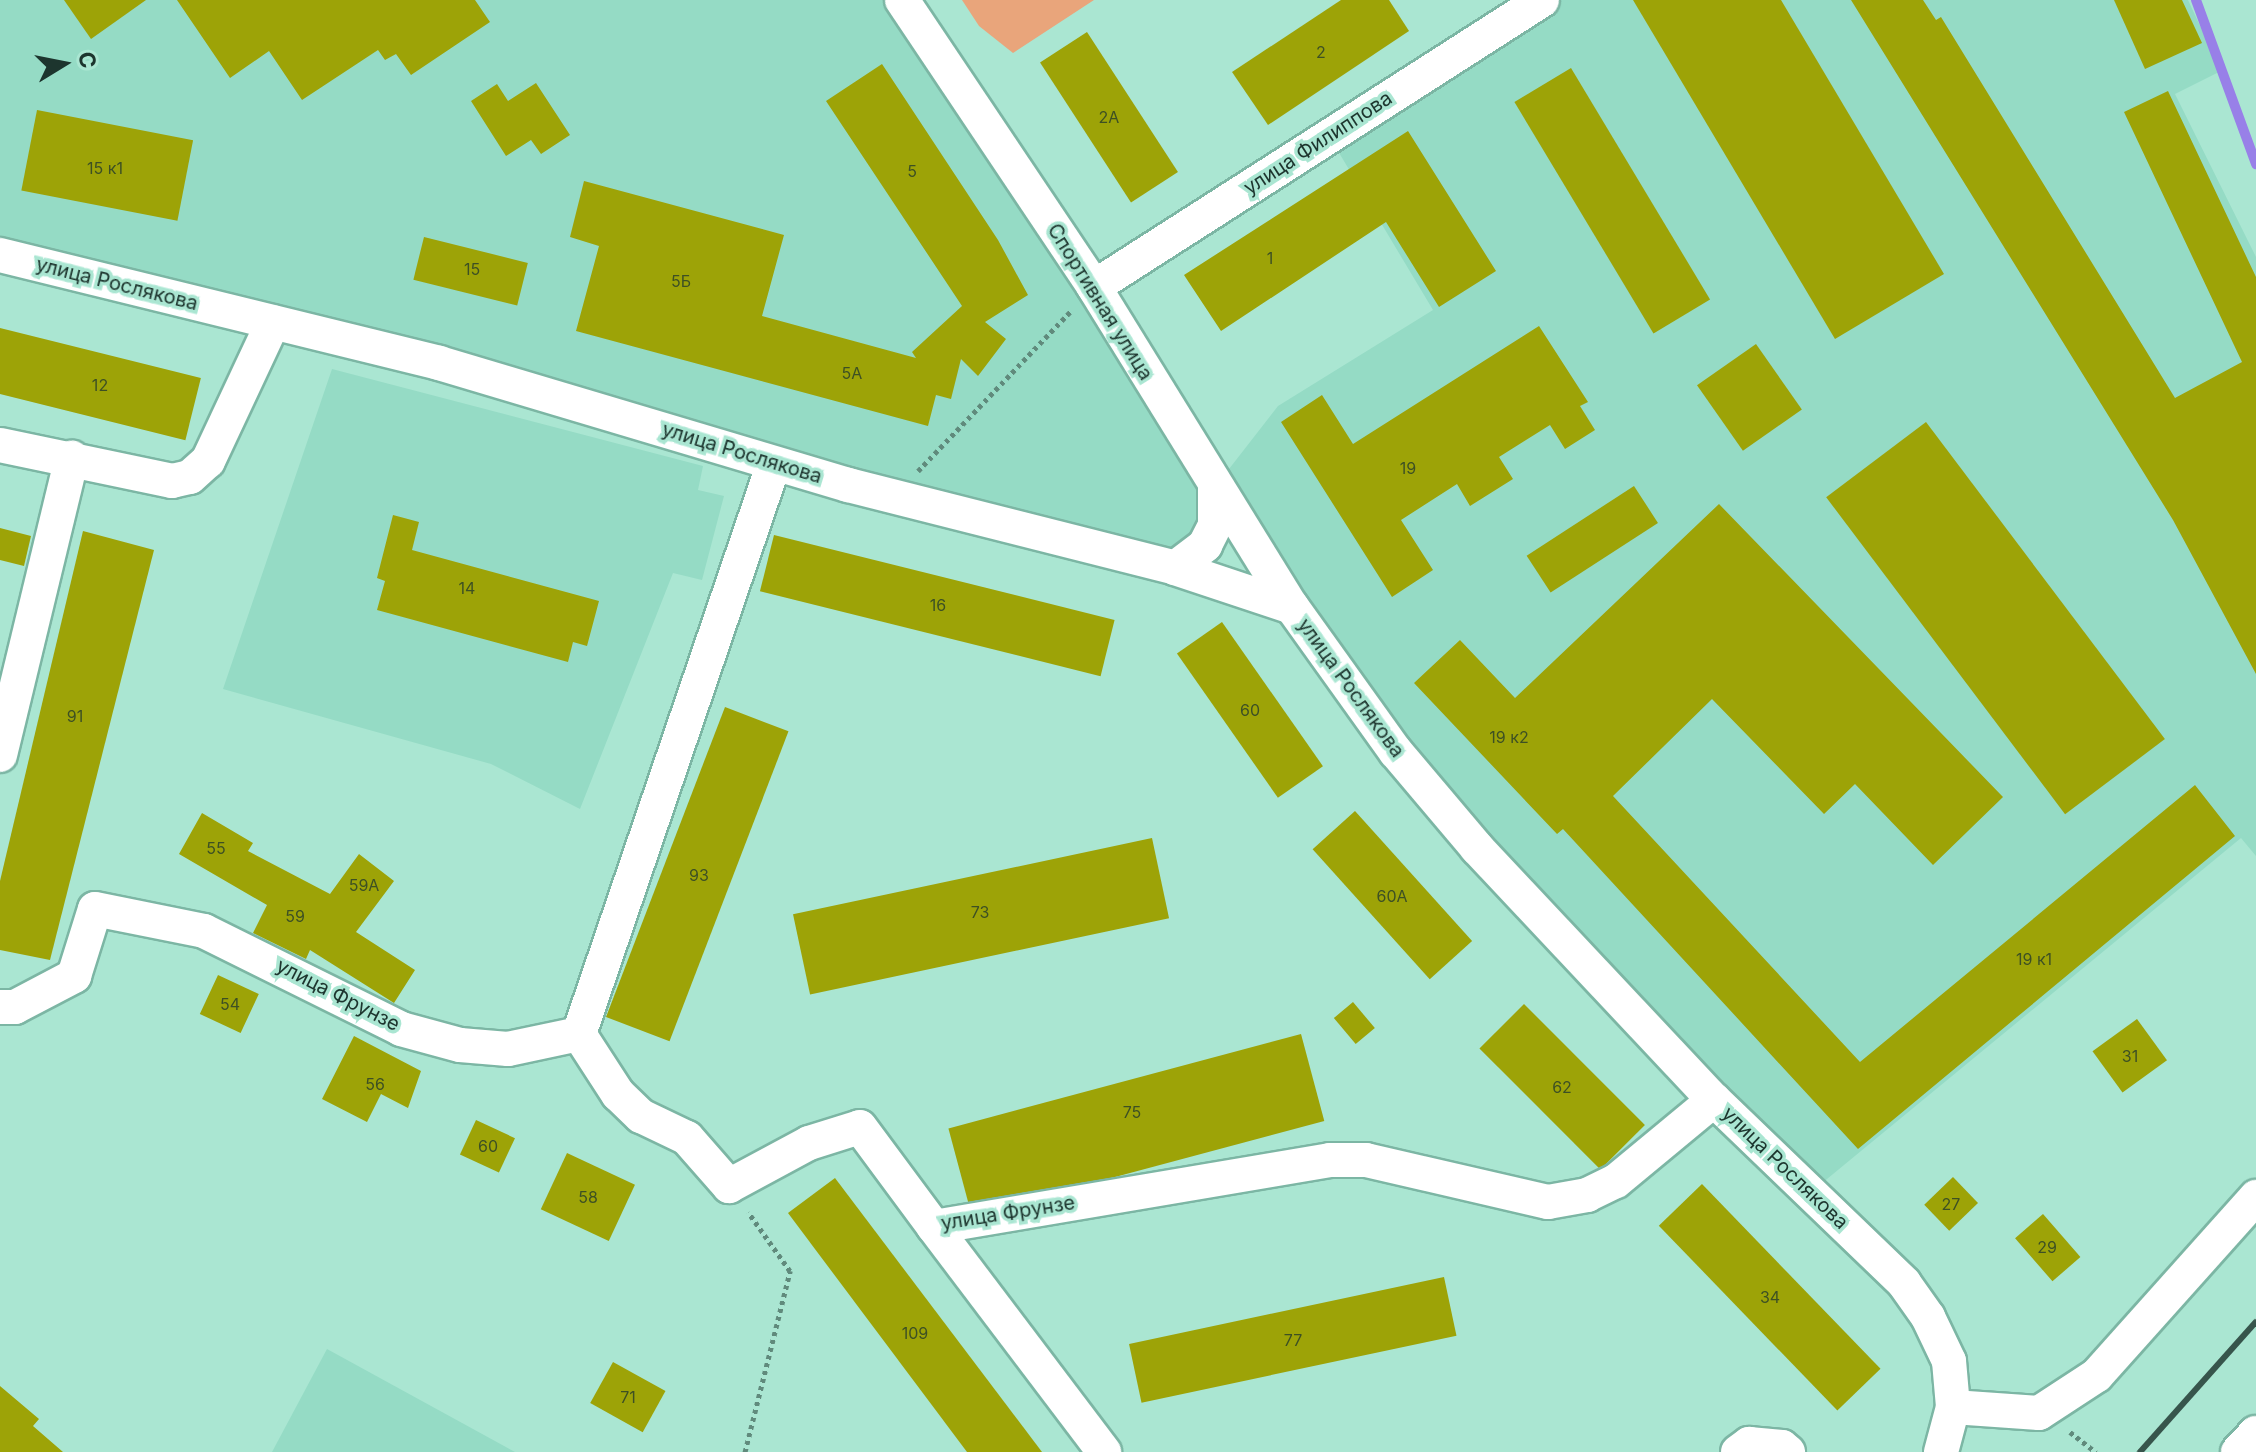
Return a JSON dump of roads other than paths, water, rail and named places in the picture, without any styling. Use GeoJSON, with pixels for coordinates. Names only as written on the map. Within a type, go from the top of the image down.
{"type":"FeatureCollection","features":[{"type":"Feature","properties":{"kind":"street","name":"Спортивная улица"},"geometry":{"type":"LineString","coordinates":[[902,0],[1094,287],[1292,607]]}},
{"type":"Feature","properties":{"kind":"street","name":"улица Филиппова"},"geometry":{"type":"LineString","coordinates":[[1094,287],[1542,0]]}},
{"type":"Feature","properties":{"kind":"street","name":"улица Рослякова"},"geometry":{"type":"LineString","coordinates":[[0,255],[439,363],[774,463],[1175,568],[1292,607],[1396,752],[1477,848],[1714,1100],[1904,1283],[1928,1317],[1949,1361],[1953,1407],[1941,1452]]}},
{"type":"Feature","properties":{"kind":"street"},"geometry":{"type":"LineString","coordinates":[[0,445],[172,481],[190,477],[208,461],[273,322]]}},
{"type":"Feature","properties":{"kind":"street"},"geometry":{"type":"LineString","coordinates":[[0,755],[72,458]]}},
{"type":"Feature","properties":{"kind":"street"},"geometry":{"type":"LineString","coordinates":[[579,1034],[774,463]]}},
{"type":"Feature","properties":{"kind":"street"},"geometry":{"type":"LineString","coordinates":[[1175,568],[1205,545],[1215,525],[1215,487]]}},
{"type":"Feature","properties":{"kind":"street","name":"улица Фрунзе"},"geometry":{"type":"LineString","coordinates":[[0,1007],[15,1007],[74,976],[95,909],[204,931],[401,1029],[460,1045],[508,1049],[579,1034],[618,1094],[641,1116],[687,1138],[729,1186],[809,1143],[860,1127],[934,1227],[1330,1160],[1366,1160],[1548,1202],[1587,1195],[1616,1181],[1714,1100]]}},
{"type":"Feature","properties":{"kind":"street"},"geometry":{"type":"LineString","coordinates":[[1953,1407],[2039,1413],[2097,1375],[2256,1197]]}},
{"type":"Feature","properties":{"kind":"street"},"geometry":{"type":"LineString","coordinates":[[934,1227],[1104,1452]]}},
{"type":"Feature","properties":{"kind":"street"},"geometry":{"type":"LineString","coordinates":[[2238,1452],[2256,1433]]}},
{"type":"Feature","properties":{"kind":"street"},"geometry":{"type":"LineString","coordinates":[[1738,1452],[1749,1444],[1782,1447],[1788,1452]]}},
{"type":"Feature","properties":{"kind":"waterway"},"geometry":{"type":"LineString","coordinates":[[2196,0],[2256,164]]}},
{"type":"Feature","properties":{"kind":"railway"},"geometry":{"type":"LineString","coordinates":[[2140,1452],[2256,1322]]}}]}
